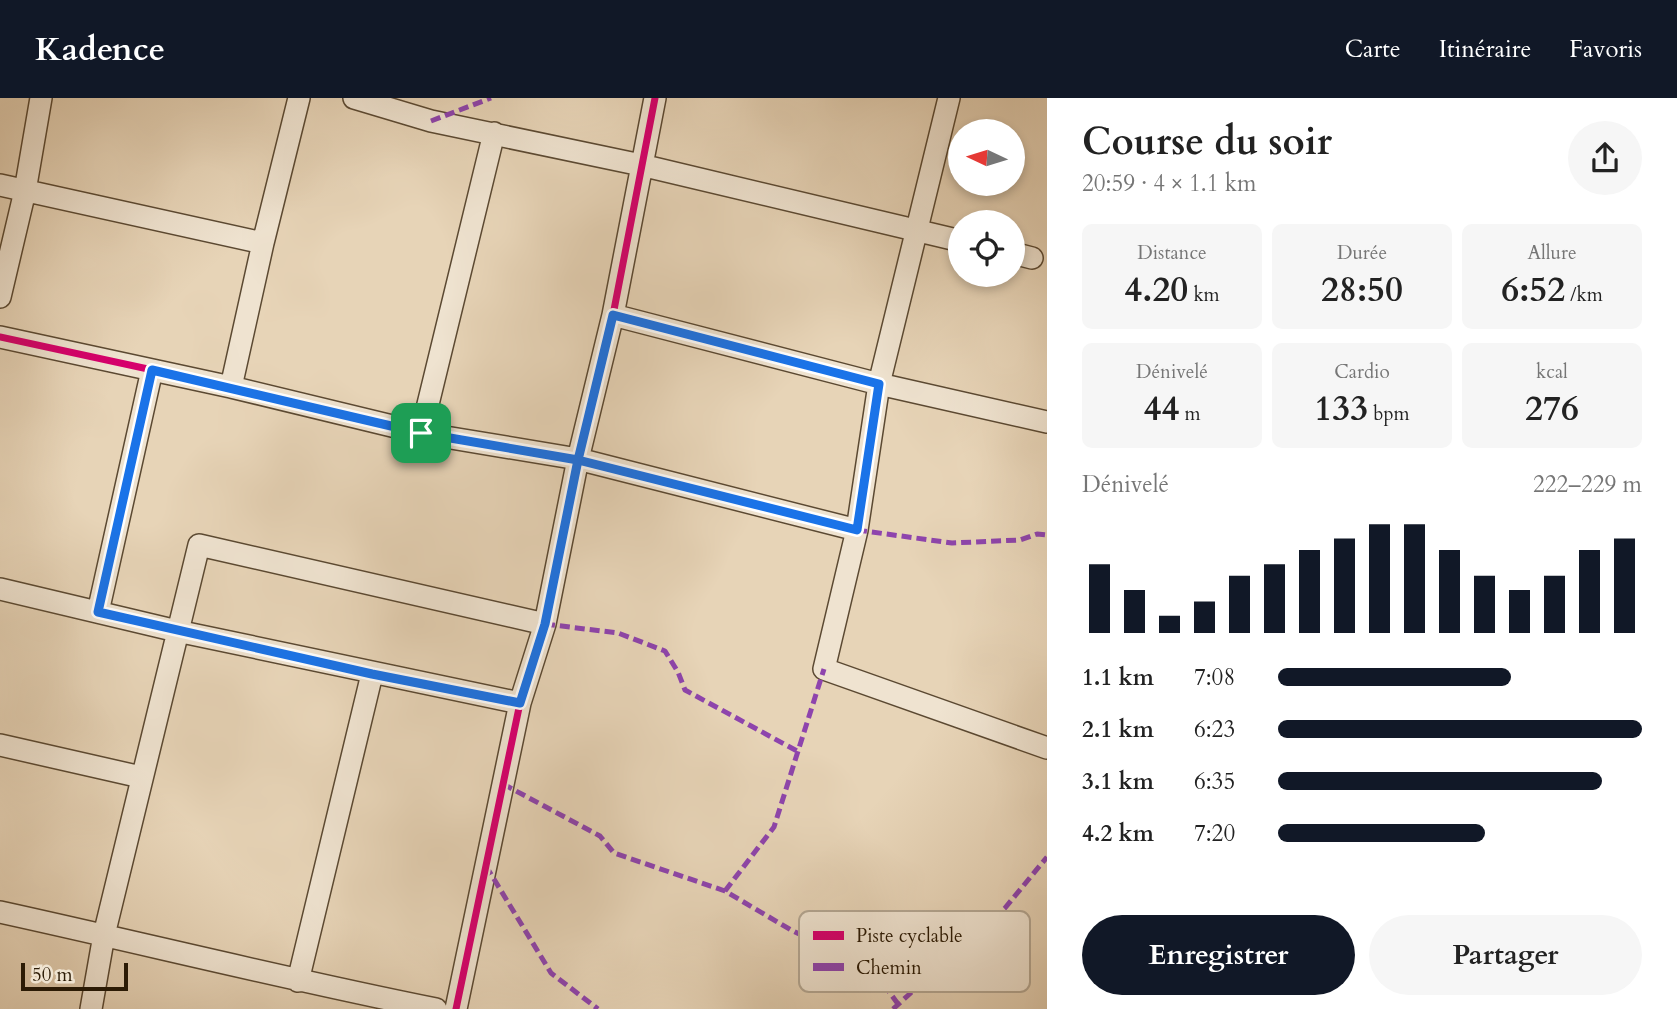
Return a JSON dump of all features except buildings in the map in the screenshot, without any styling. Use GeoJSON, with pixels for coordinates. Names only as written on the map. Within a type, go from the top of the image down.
{"type":"FeatureCollection","features":[{"type":"Feature","properties":{"kind":"street"},"geometry":{"type":"LineString","coordinates":[[0,297],[25,191],[41,98]]}},
{"type":"Feature","properties":{"kind":"street"},"geometry":{"type":"LineString","coordinates":[[231,387],[262,243],[299,98]]}},
{"type":"Feature","properties":{"kind":"street"},"geometry":{"type":"LineString","coordinates":[[354,98],[431,121],[641,165],[948,238]]}},
{"type":"Feature","properties":{"kind":"street"},"geometry":{"type":"LineString","coordinates":[[456,1009],[520,703],[545,624],[578,460],[613,315],[655,98]]}},
{"type":"Feature","properties":{"kind":"street"},"geometry":{"type":"LineString","coordinates":[[950,98],[915,230],[879,384],[857,530],[824,669],[1047,748]]}},
{"type":"Feature","properties":{"kind":"street"},"geometry":{"type":"LineString","coordinates":[[421,433],[494,133]]}},
{"type":"Feature","properties":{"kind":"street"},"geometry":{"type":"LineString","coordinates":[[0,185],[262,243]]}},
{"type":"Feature","properties":{"kind":"street"},"geometry":{"type":"LineString","coordinates":[[613,315],[879,384],[1047,422]]}},
{"type":"Feature","properties":{"kind":"street"},"geometry":{"type":"LineString","coordinates":[[0,337],[231,387],[421,433],[578,460],[857,530]]}},
{"type":"Feature","properties":{"kind":"street"},"geometry":{"type":"LineString","coordinates":[[98,612],[152,370]]}},
{"type":"Feature","properties":{"kind":"street"},"geometry":{"type":"LineString","coordinates":[[91,1009],[104,935],[141,777],[200,545],[545,624]]}},
{"type":"Feature","properties":{"kind":"street"},"geometry":{"type":"LineString","coordinates":[[0,589],[372,674],[520,703]]}},
{"type":"Feature","properties":{"kind":"street"},"geometry":{"type":"LineString","coordinates":[[298,981],[372,674]]}},
{"type":"Feature","properties":{"kind":"street"},"geometry":{"type":"LineString","coordinates":[[0,745],[141,777]]}},
{"type":"Feature","properties":{"kind":"street"},"geometry":{"type":"LineString","coordinates":[[0,912],[298,981],[436,1009]]}},
{"type":"Feature","properties":{"kind":"marked path"},"geometry":{"type":"LineString","coordinates":[[431,121],[491,98]]}},
{"type":"Feature","properties":{"kind":"marked path"},"geometry":{"type":"LineString","coordinates":[[857,530],[952,543],[1020,540],[1037,534],[1047,535]]}},
{"type":"Feature","properties":{"kind":"marked path"},"geometry":{"type":"LineString","coordinates":[[545,624],[618,633],[665,651],[685,690],[797,751]]}},
{"type":"Feature","properties":{"kind":"marked path"},"geometry":{"type":"LineString","coordinates":[[725,891],[774,827],[824,669]]}},
{"type":"Feature","properties":{"kind":"marked path"},"geometry":{"type":"LineString","coordinates":[[503,784],[600,836],[614,853],[725,891],[799,934]]}},
{"type":"Feature","properties":{"kind":"marked path"},"geometry":{"type":"LineString","coordinates":[[1002,911],[1047,857]]}},
{"type":"Feature","properties":{"kind":"marked path"},"geometry":{"type":"LineString","coordinates":[[486,866],[551,973],[598,1009]]}},
{"type":"Feature","properties":{"kind":"marked path"},"geometry":{"type":"LineString","coordinates":[[889,992],[898,1004]]}},
{"type":"Feature","properties":{"kind":"marked path"},"geometry":{"type":"LineString","coordinates":[[893,1009],[912,992]]}},
{"type":"Feature","properties":{"kind":"cycle path"},"geometry":{"type":"LineString","coordinates":[[456,1009],[520,703],[545,624],[578,459],[613,315],[655,98]]}},
{"type":"Feature","properties":{"kind":"cycle path"},"geometry":{"type":"LineString","coordinates":[[0,337],[231,387],[421,433],[578,459],[857,530]]}},
{"type":"Feature","properties":{"kind":"route"},"geometry":{"type":"LineString","coordinates":[[421,433],[152,370],[98,612],[372,674],[520,703],[545,624],[578,460],[857,530],[879,384],[613,315],[578,460],[421,433]]}}]}
